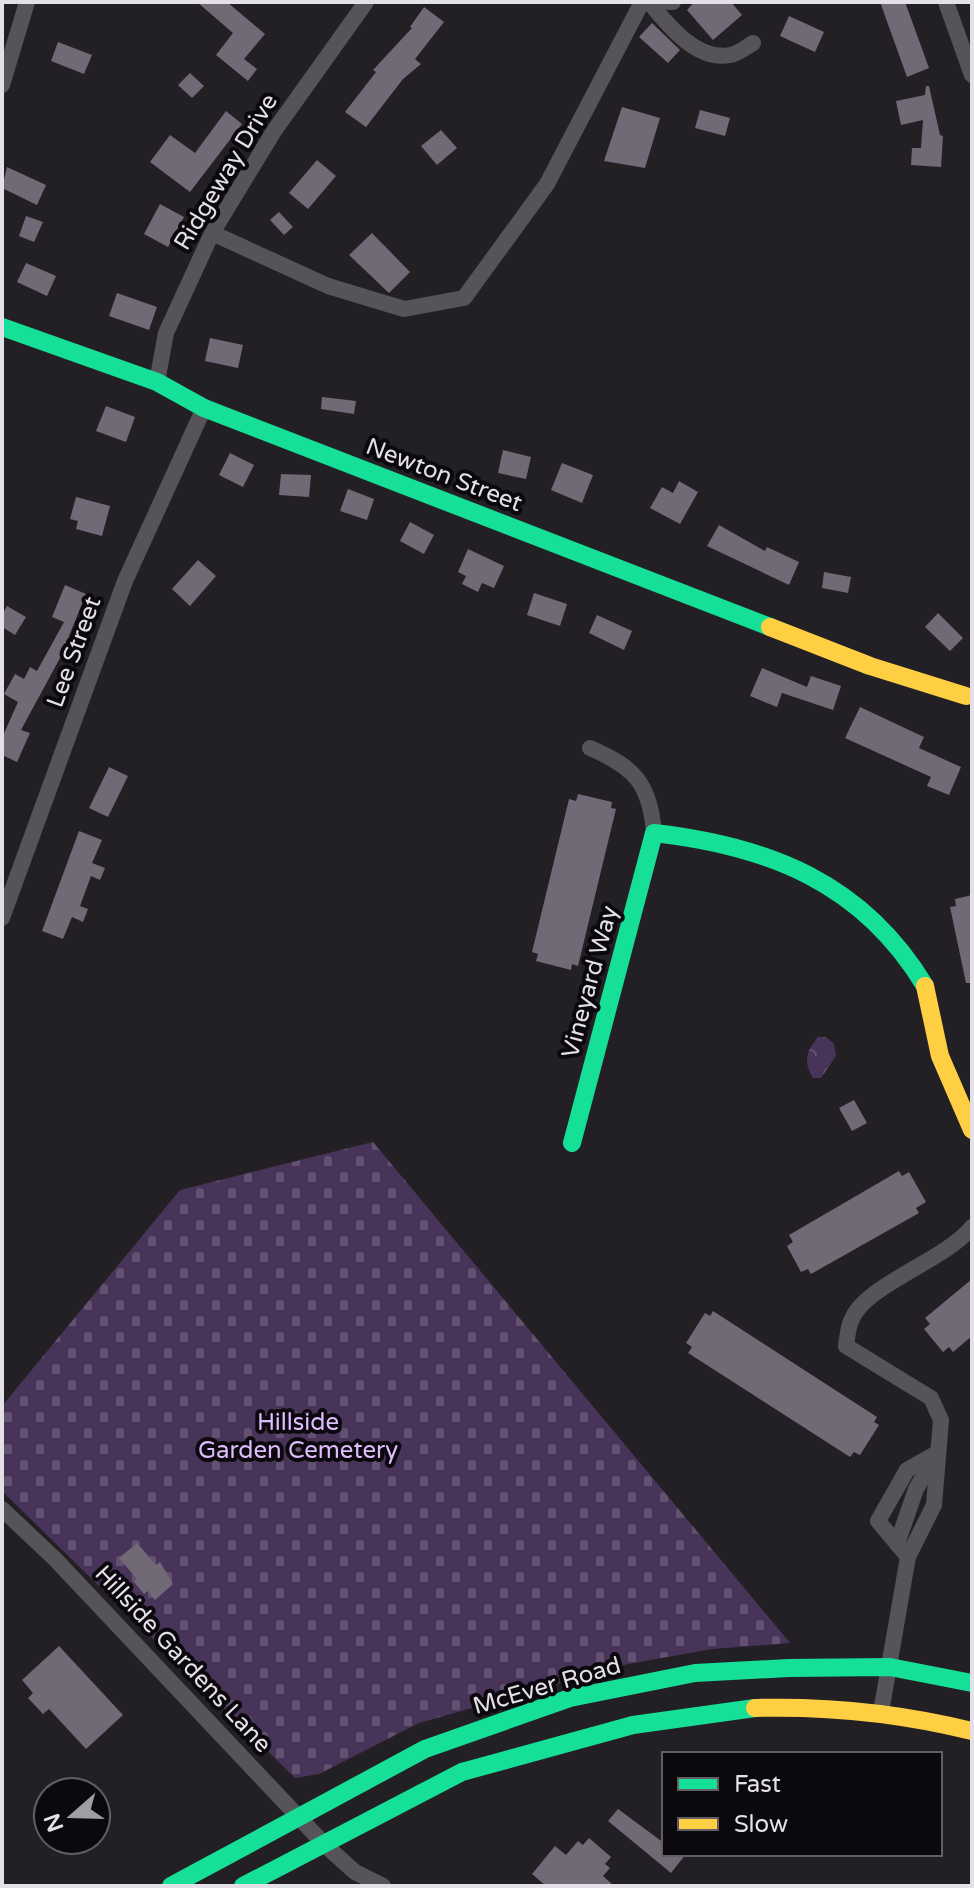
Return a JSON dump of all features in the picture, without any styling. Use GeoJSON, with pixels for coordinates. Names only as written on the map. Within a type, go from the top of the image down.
{"type":"FeatureCollection","features":[{"type":"Feature","properties":{"kind":"street"},"geometry":{"type":"LineString","coordinates":[[2,85],[27,2]]}},
{"type":"Feature","properties":{"kind":"street","name":"Ridgeway Drive"},"geometry":{"type":"LineString","coordinates":[[157,382],[166,333],[212,233],[274,131],[366,2]]}},
{"type":"Feature","properties":{"kind":"street"},"geometry":{"type":"LineString","coordinates":[[212,233],[328,286],[404,309],[464,298],[547,184],[642,2]]}},
{"type":"Feature","properties":{"kind":"street"},"geometry":{"type":"LineString","coordinates":[[649,2],[675,33],[713,55],[731,55],[753,43]]}},
{"type":"Feature","properties":{"kind":"street"},"geometry":{"type":"LineString","coordinates":[[946,2],[972,75]]}},
{"type":"Feature","properties":{"kind":"street","name":"Newton Street"},"geometry":{"type":"LineString","coordinates":[[2,327],[157,382],[204,408],[870,666],[966,696]]}},
{"type":"Feature","properties":{"kind":"street","name":"Lee Street"},"geometry":{"type":"LineString","coordinates":[[2,918],[125,581],[204,408]]}},
{"type":"Feature","properties":{"kind":"street","name":"Vineyard Way"},"geometry":{"type":"LineString","coordinates":[[572,1143],[654,833],[652,809],[642,784],[621,761],[590,748]]}},
{"type":"Feature","properties":{"kind":"street"},"geometry":{"type":"LineString","coordinates":[[654,833],[698,836],[744,845],[798,866],[867,913],[908,958],[927,988],[937,1046],[972,1130]]}},
{"type":"Feature","properties":{"kind":"street"},"geometry":{"type":"LineString","coordinates":[[881,1712],[890,1667],[902,1550],[916,1489],[937,1453],[941,1420],[931,1398],[846,1346],[851,1321],[861,1304],[958,1244],[972,1227]]}},
{"type":"Feature","properties":{"kind":"street"},"geometry":{"type":"LineString","coordinates":[[902,1550],[878,1521],[907,1470],[937,1453]]}},
{"type":"Feature","properties":{"kind":"street","name":"Hillside Gardens Lane"},"geometry":{"type":"LineString","coordinates":[[2,1509],[55,1559],[325,1845],[355,1872],[383,1886]]}},
{"type":"Feature","properties":{"kind":"street","name":"McEver Road"},"geometry":{"type":"LineString","coordinates":[[171,1886],[301,1819],[425,1749],[570,1698],[695,1673],[890,1667],[972,1683]]}},
{"type":"Feature","properties":{"kind":"street"},"geometry":{"type":"LineString","coordinates":[[243,1886],[444,1779],[603,1729],[700,1712],[789,1706],[881,1712],[972,1731]]}},
{"type":"Feature","properties":{"kind":"green space"},"geometry":{"type":"Polygon","coordinates":[[[818,1037],[826,1037],[834,1044],[836,1056],[821,1078],[813,1078],[807,1057],[818,1037]]]}},
{"type":"Feature","properties":{"kind":"green space","name":"Hillside Garden Cemetery"},"geometry":{"type":"Polygon","coordinates":[[[373,1142],[790,1643],[712,1649],[628,1664],[419,1723],[319,1774],[295,1778],[2,1491],[2,1406],[180,1190],[373,1142]]]}},
{"type":"Feature","properties":{"kind":"building"},"geometry":{"type":"Polygon","coordinates":[[[197,2],[227,2],[265,34],[244,59],[257,69],[248,81],[216,55],[233,33],[197,2]]]}},
{"type":"Feature","properties":{"kind":"building"},"geometry":{"type":"Polygon","coordinates":[[[694,2],[731,2],[742,15],[713,40],[687,10],[694,2]]]}},
{"type":"Feature","properties":{"kind":"building"},"geometry":{"type":"Polygon","coordinates":[[[880,2],[905,2],[929,68],[907,77],[880,2]]]}},
{"type":"Feature","properties":{"kind":"building"},"geometry":{"type":"Polygon","coordinates":[[[424,7],[444,22],[415,59],[421,64],[403,79],[366,127],[345,112],[376,72],[373,70],[412,28],[424,7]]]}},
{"type":"Feature","properties":{"kind":"building"},"geometry":{"type":"Polygon","coordinates":[[[789,16],[824,32],[815,52],[780,36],[789,16]]]}},
{"type":"Feature","properties":{"kind":"building"},"geometry":{"type":"Polygon","coordinates":[[[652,23],[680,50],[668,63],[639,37],[652,23]]]}},
{"type":"Feature","properties":{"kind":"building"},"geometry":{"type":"Polygon","coordinates":[[[58,42],[92,55],[84,74],[51,61],[58,42]]]}},
{"type":"Feature","properties":{"kind":"building"},"geometry":{"type":"Polygon","coordinates":[[[190,73],[204,86],[192,98],[178,85],[190,73]]]}},
{"type":"Feature","properties":{"kind":"building"},"geometry":{"type":"Polygon","coordinates":[[[926,86],[929,86],[940,135],[943,136],[941,167],[911,165],[912,148],[921,148],[923,120],[901,125],[896,101],[925,95],[926,86]]]}},
{"type":"Feature","properties":{"kind":"building"},"geometry":{"type":"Polygon","coordinates":[[[622,107],[660,118],[645,168],[604,161],[622,107]]]}},
{"type":"Feature","properties":{"kind":"building"},"geometry":{"type":"Polygon","coordinates":[[[700,110],[730,118],[725,136],[695,128],[700,110]]]}},
{"type":"Feature","properties":{"kind":"building"},"geometry":{"type":"Polygon","coordinates":[[[226,111],[242,124],[190,192],[150,162],[170,135],[195,153],[226,111]]]}},
{"type":"Feature","properties":{"kind":"building"},"geometry":{"type":"Polygon","coordinates":[[[441,130],[457,148],[437,165],[421,146],[441,130]]]}},
{"type":"Feature","properties":{"kind":"building"},"geometry":{"type":"Polygon","coordinates":[[[317,160],[336,176],[308,209],[289,193],[317,160]]]}},
{"type":"Feature","properties":{"kind":"building"},"geometry":{"type":"Polygon","coordinates":[[[7,167],[46,185],[37,205],[2,188],[7,167]]]}},
{"type":"Feature","properties":{"kind":"building"},"geometry":{"type":"Polygon","coordinates":[[[160,204],[184,217],[168,247],[144,234],[160,204]]]}},
{"type":"Feature","properties":{"kind":"building"},"geometry":{"type":"Polygon","coordinates":[[[279,212],[293,227],[284,235],[270,220],[279,212]]]}},
{"type":"Feature","properties":{"kind":"building"},"geometry":{"type":"Polygon","coordinates":[[[26,216],[43,222],[34,242],[19,236],[26,216]]]}},
{"type":"Feature","properties":{"kind":"building"},"geometry":{"type":"Polygon","coordinates":[[[372,233],[410,272],[389,293],[349,255],[372,233]]]}},
{"type":"Feature","properties":{"kind":"building"},"geometry":{"type":"Polygon","coordinates":[[[26,263],[56,276],[47,296],[17,282],[26,263]]]}},
{"type":"Feature","properties":{"kind":"building"},"geometry":{"type":"Polygon","coordinates":[[[117,293],[157,307],[149,330],[109,316],[117,293]]]}},
{"type":"Feature","properties":{"kind":"building"},"geometry":{"type":"Polygon","coordinates":[[[210,338],[243,345],[238,368],[205,361],[210,338]]]}},
{"type":"Feature","properties":{"kind":"building"},"geometry":{"type":"Polygon","coordinates":[[[322,397],[356,401],[354,414],[321,409],[322,397]]]}},
{"type":"Feature","properties":{"kind":"building"},"geometry":{"type":"Polygon","coordinates":[[[106,406],[135,417],[126,442],[96,431],[106,406]]]}},
{"type":"Feature","properties":{"kind":"building"},"geometry":{"type":"Polygon","coordinates":[[[503,450],[531,457],[526,479],[498,473],[503,450]]]}},
{"type":"Feature","properties":{"kind":"building"},"geometry":{"type":"Polygon","coordinates":[[[230,453],[254,465],[243,487],[219,475],[230,453]]]}},
{"type":"Feature","properties":{"kind":"building"},"geometry":{"type":"Polygon","coordinates":[[[562,463],[593,475],[582,503],[551,490],[562,463]]]}},
{"type":"Feature","properties":{"kind":"building"},"geometry":{"type":"Polygon","coordinates":[[[281,474],[311,475],[309,497],[279,495],[281,474]]]}},
{"type":"Feature","properties":{"kind":"building"},"geometry":{"type":"Polygon","coordinates":[[[679,481],[698,492],[680,524],[650,508],[662,487],[673,493],[679,481]]]}},
{"type":"Feature","properties":{"kind":"building"},"geometry":{"type":"Polygon","coordinates":[[[348,489],[374,499],[367,520],[340,511],[348,489]]]}},
{"type":"Feature","properties":{"kind":"building"},"geometry":{"type":"Polygon","coordinates":[[[76,497],[110,506],[102,536],[76,529],[78,521],[70,519],[76,497]]]}},
{"type":"Feature","properties":{"kind":"building"},"geometry":{"type":"Polygon","coordinates":[[[410,522],[434,535],[424,554],[400,541],[410,522]]]}},
{"type":"Feature","properties":{"kind":"building"},"geometry":{"type":"Polygon","coordinates":[[[719,525],[765,551],[767,547],[799,562],[789,585],[707,546],[719,525]]]}},
{"type":"Feature","properties":{"kind":"building"},"geometry":{"type":"Polygon","coordinates":[[[468,549],[504,566],[494,588],[482,583],[478,592],[462,584],[466,576],[458,572],[468,549]]]}},
{"type":"Feature","properties":{"kind":"building"},"geometry":{"type":"Polygon","coordinates":[[[198,560],[216,576],[190,606],[172,589],[198,560]]]}},
{"type":"Feature","properties":{"kind":"building"},"geometry":{"type":"Polygon","coordinates":[[[824,572],[851,577],[848,593],[822,588],[824,572]]]}},
{"type":"Feature","properties":{"kind":"building"},"geometry":{"type":"Polygon","coordinates":[[[65,585],[86,594],[67,641],[75,646],[67,662],[60,658],[21,730],[30,733],[17,762],[2,755],[2,738],[18,702],[4,694],[15,674],[24,679],[30,667],[37,671],[64,622],[52,617],[65,585]]]}},
{"type":"Feature","properties":{"kind":"building"},"geometry":{"type":"Polygon","coordinates":[[[534,593],[567,604],[560,626],[527,615],[534,593]]]}},
{"type":"Feature","properties":{"kind":"building"},"geometry":{"type":"Polygon","coordinates":[[[7,606],[26,617],[15,635],[2,627],[2,615],[7,606]]]}},
{"type":"Feature","properties":{"kind":"building"},"geometry":{"type":"Polygon","coordinates":[[[938,613],[963,638],[950,651],[925,627],[938,613]]]}},
{"type":"Feature","properties":{"kind":"building"},"geometry":{"type":"Polygon","coordinates":[[[597,615],[632,631],[624,650],[589,633],[597,615]]]}},
{"type":"Feature","properties":{"kind":"building"},"geometry":{"type":"Polygon","coordinates":[[[762,668],[807,687],[811,676],[841,686],[833,710],[782,693],[777,707],[750,696],[762,668]]]}},
{"type":"Feature","properties":{"kind":"building"},"geometry":{"type":"Polygon","coordinates":[[[860,707],[924,737],[919,748],[961,767],[949,795],[927,786],[931,777],[845,738],[860,707]]]}},
{"type":"Feature","properties":{"kind":"building"},"geometry":{"type":"Polygon","coordinates":[[[109,767],[128,776],[108,817],[89,808],[109,767]]]}},
{"type":"Feature","properties":{"kind":"building"},"geometry":{"type":"Polygon","coordinates":[[[578,794],[612,802],[611,808],[616,809],[578,966],[572,964],[571,970],[536,961],[538,954],[532,952],[569,799],[576,801],[578,794]]]}},
{"type":"Feature","properties":{"kind":"building"},"geometry":{"type":"Polygon","coordinates":[[[79,831],[102,840],[92,863],[105,868],[100,880],[91,876],[80,906],[88,909],[83,922],[72,917],[63,939],[42,931],[79,831]]]}},
{"type":"Feature","properties":{"kind":"building"},"geometry":{"type":"Polygon","coordinates":[[[972,895],[972,983],[966,983],[950,907],[956,906],[955,899],[972,895]]]}},
{"type":"Feature","properties":{"kind":"building"},"geometry":{"type":"Polygon","coordinates":[[[854,1100],[867,1123],[852,1131],[839,1108],[854,1100]]]}},
{"type":"Feature","properties":{"kind":"building"},"geometry":{"type":"Polygon","coordinates":[[[899,1171],[902,1176],[909,1172],[926,1202],[916,1208],[919,1213],[811,1274],[808,1269],[801,1272],[787,1246],[793,1242],[789,1235],[899,1171]]]}},
{"type":"Feature","properties":{"kind":"building"},"geometry":{"type":"Polygon","coordinates":[[[972,1279],[972,1336],[953,1352],[949,1347],[943,1352],[924,1329],[930,1324],[925,1318],[972,1279]]]}},
{"type":"Feature","properties":{"kind":"building"},"geometry":{"type":"Polygon","coordinates":[[[713,1311],[877,1417],[874,1422],[879,1425],[860,1455],[854,1452],[850,1457],[688,1353],[692,1347],[686,1343],[705,1313],[710,1316],[713,1311]]]}},
{"type":"Feature","properties":{"kind":"building"},"geometry":{"type":"Polygon","coordinates":[[[137,1543],[156,1565],[160,1562],[173,1584],[155,1600],[148,1591],[144,1594],[134,1582],[137,1579],[119,1558],[137,1543]]]}},
{"type":"Feature","properties":{"kind":"building"},"geometry":{"type":"Polygon","coordinates":[[[59,1646],[123,1715],[86,1749],[49,1709],[43,1714],[28,1698],[33,1693],[22,1680],[59,1646]]]}},
{"type":"Feature","properties":{"kind":"building"},"geometry":{"type":"Polygon","coordinates":[[[618,1809],[662,1842],[662,1856],[684,1856],[671,1873],[608,1821],[618,1809]]]}},
{"type":"Feature","properties":{"kind":"building"},"geometry":{"type":"Polygon","coordinates":[[[589,1838],[611,1857],[605,1864],[610,1868],[603,1876],[614,1886],[546,1886],[532,1874],[555,1846],[566,1855],[578,1841],[583,1845],[589,1838]]]}},
{"type":"Feature","properties":{"kind":"traffic: fast"},"geometry":{"type":"LineString","coordinates":[[2,327],[157,382],[204,408],[770,627]]}},
{"type":"Feature","properties":{"kind":"traffic: fast"},"geometry":{"type":"LineString","coordinates":[[572,1143],[654,833],[736,848],[774,860],[809,876],[873,920],[900,950],[925,986]]}},
{"type":"Feature","properties":{"kind":"traffic: fast"},"geometry":{"type":"LineString","coordinates":[[171,1886],[425,1749],[570,1698],[695,1673],[788,1668],[890,1667],[972,1683]]}},
{"type":"Feature","properties":{"kind":"traffic: fast"},"geometry":{"type":"LineString","coordinates":[[243,1886],[462,1772],[633,1725],[755,1708]]}},
{"type":"Feature","properties":{"kind":"traffic: slow"},"geometry":{"type":"LineString","coordinates":[[770,627],[870,666],[966,696]]}},
{"type":"Feature","properties":{"kind":"traffic: slow"},"geometry":{"type":"LineString","coordinates":[[925,986],[940,1056],[972,1130]]}},
{"type":"Feature","properties":{"kind":"traffic: slow"},"geometry":{"type":"LineString","coordinates":[[755,1708],[864,1712],[972,1731]]}}]}
